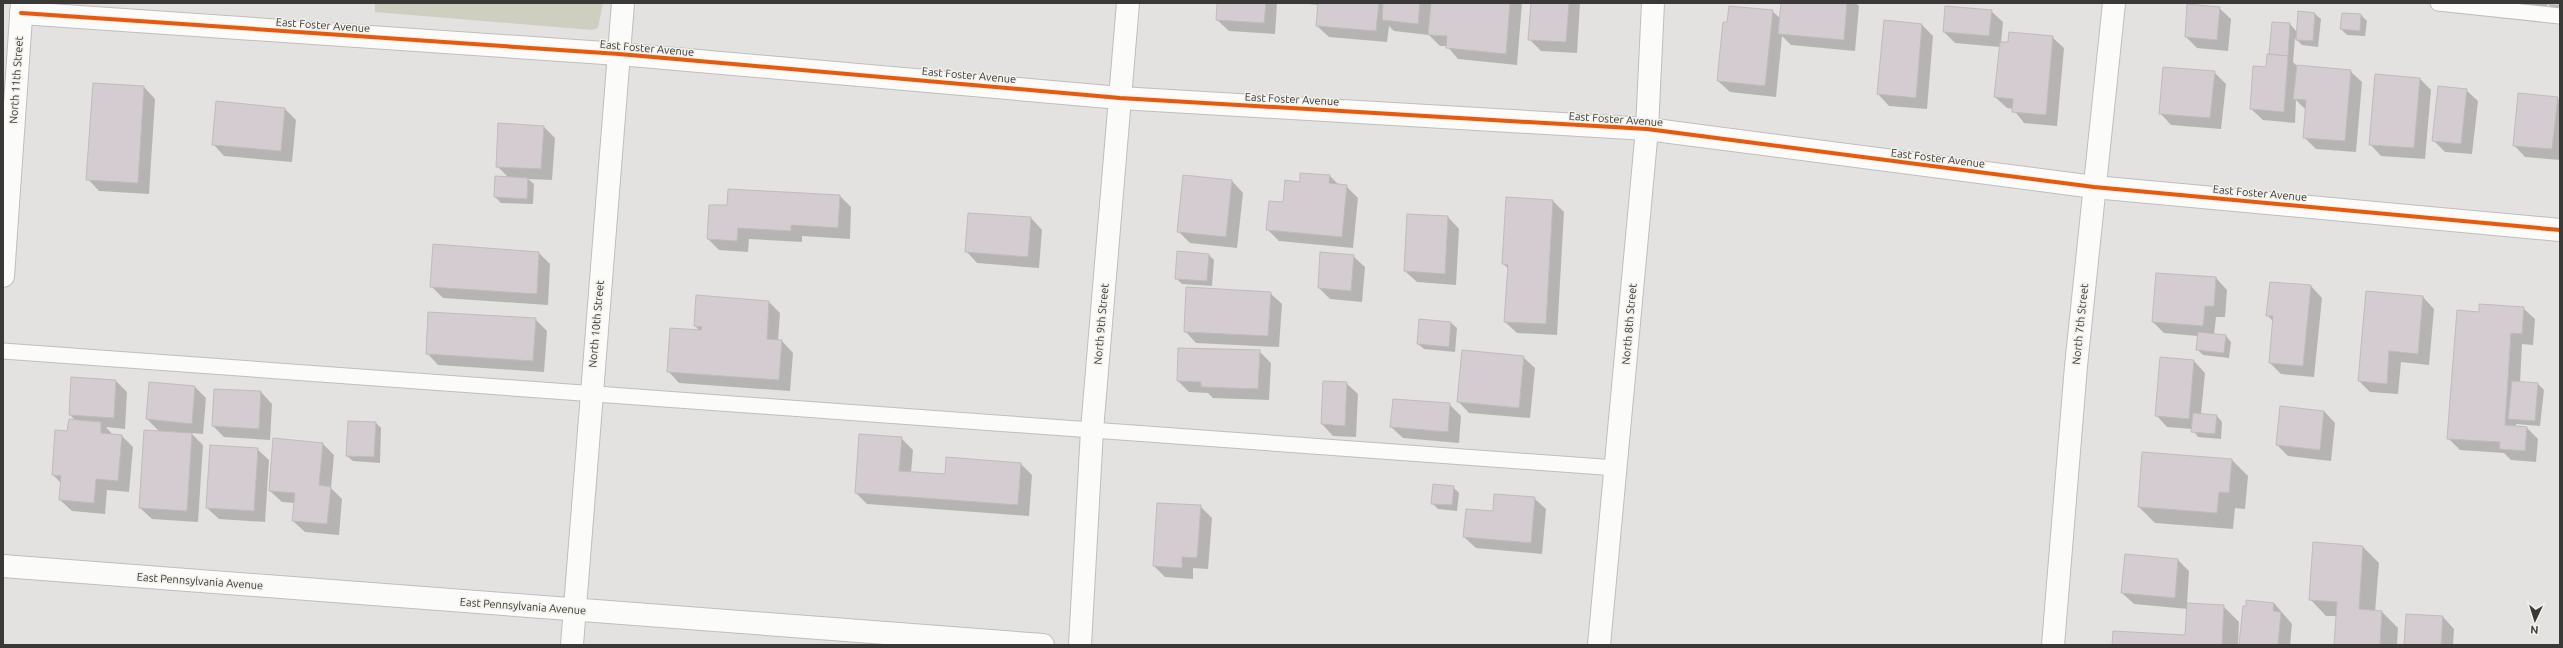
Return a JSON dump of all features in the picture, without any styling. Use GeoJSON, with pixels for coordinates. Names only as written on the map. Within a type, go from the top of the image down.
{"type":"FeatureCollection","features":[{"type":"Feature","properties":{"kind":"street","name":"North 10th Street"},"geometry":{"type":"LineString","coordinates":[[572,645],[623,3]]}},
{"type":"Feature","properties":{"kind":"street","name":"North 9th Street"},"geometry":{"type":"LineString","coordinates":[[1080,645],[1092,430],[1128,3]]}},
{"type":"Feature","properties":{"kind":"street","name":"North 8th Street"},"geometry":{"type":"LineString","coordinates":[[1600,645],[1647,129],[1653,3]]}},
{"type":"Feature","properties":{"kind":"street","name":"North 7th Street"},"geometry":{"type":"LineString","coordinates":[[2053,645],[2094,187],[2114,3]]}},
{"type":"Feature","properties":{"kind":"street","name":"East Foster Avenue"},"geometry":{"type":"LineString","coordinates":[[21,8],[619,54],[1120,98],[1647,129],[2094,187],[2560,230]]}},
{"type":"Feature","properties":{"kind":"street","name":"North 11th Street"},"geometry":{"type":"LineString","coordinates":[[3,276],[21,8]]}},
{"type":"Feature","properties":{"kind":"street","name":"East Pennsylvania Avenue"},"geometry":{"type":"LineString","coordinates":[[3,566],[1043,645]]}},
{"type":"Feature","properties":{"kind":"lane"},"geometry":{"type":"LineString","coordinates":[[2438,3],[2560,16]]}},
{"type":"Feature","properties":{"kind":"lane"},"geometry":{"type":"LineString","coordinates":[[3,351],[1616,468]]}},
{"type":"Feature","properties":{"kind":"shaded area"},"geometry":{"type":"Polygon","coordinates":[[[375,3],[603,3],[598,28],[592,30],[375,12],[375,3]]]}},
{"type":"Feature","properties":{"kind":"building"},"geometry":{"type":"Polygon","coordinates":[[[1217,3],[1266,3],[1264,23],[1216,20],[1217,3]]]}},
{"type":"Feature","properties":{"kind":"building"},"geometry":{"type":"Polygon","coordinates":[[[1318,3],[1379,3],[1376,31],[1316,26],[1318,3]]]}},
{"type":"Feature","properties":{"kind":"building"},"geometry":{"type":"Polygon","coordinates":[[[1383,3],[1420,3],[1418,24],[1382,20],[1383,3]]]}},
{"type":"Feature","properties":{"kind":"building"},"geometry":{"type":"Polygon","coordinates":[[[1431,3],[1510,3],[1506,54],[1446,48],[1447,36],[1428,35],[1431,3]]]}},
{"type":"Feature","properties":{"kind":"building"},"geometry":{"type":"Polygon","coordinates":[[[1531,3],[1569,3],[1566,42],[1528,40],[1531,3]]]}},
{"type":"Feature","properties":{"kind":"building"},"geometry":{"type":"Polygon","coordinates":[[[1781,3],[1847,3],[1844,40],[1778,34],[1781,3]]]}},
{"type":"Feature","properties":{"kind":"building"},"geometry":{"type":"Polygon","coordinates":[[[2560,3],[2560,6],[2547,4],[2560,3]]]}},
{"type":"Feature","properties":{"kind":"building"},"geometry":{"type":"Polygon","coordinates":[[[2187,4],[2220,7],[2217,40],[2185,37],[2187,4]]]}},
{"type":"Feature","properties":{"kind":"building"},"geometry":{"type":"Polygon","coordinates":[[[1729,6],[1773,10],[1765,86],[1717,81],[1723,22],[1727,22],[1729,6]]]}},
{"type":"Feature","properties":{"kind":"building"},"geometry":{"type":"Polygon","coordinates":[[[1945,6],[1992,10],[1989,36],[1943,32],[1945,6]]]}},
{"type":"Feature","properties":{"kind":"building"},"geometry":{"type":"Polygon","coordinates":[[[2298,11],[2315,13],[2313,41],[2296,40],[2298,11]]]}},
{"type":"Feature","properties":{"kind":"building"},"geometry":{"type":"Polygon","coordinates":[[[2342,13],[2361,14],[2360,31],[2340,29],[2342,13]]]}},
{"type":"Feature","properties":{"kind":"building"},"geometry":{"type":"Polygon","coordinates":[[[1884,20],[1922,24],[1916,98],[1877,94],[1884,20]]]}},
{"type":"Feature","properties":{"kind":"building"},"geometry":{"type":"Polygon","coordinates":[[[2272,22],[2290,23],[2288,56],[2269,54],[2272,22]]]}},
{"type":"Feature","properties":{"kind":"building"},"geometry":{"type":"Polygon","coordinates":[[[2009,32],[2053,36],[2046,115],[2012,112],[2013,99],[1994,97],[2000,42],[2008,42],[2009,32]]]}},
{"type":"Feature","properties":{"kind":"building"},"geometry":{"type":"Polygon","coordinates":[[[2267,54],[2288,56],[2284,112],[2250,109],[2253,66],[2266,67],[2267,54]]]}},
{"type":"Feature","properties":{"kind":"building"},"geometry":{"type":"Polygon","coordinates":[[[2297,65],[2351,70],[2345,141],[2303,138],[2306,100],[2293,99],[2297,65]]]}},
{"type":"Feature","properties":{"kind":"building"},"geometry":{"type":"Polygon","coordinates":[[[2163,67],[2215,71],[2210,118],[2159,114],[2163,67]]]}},
{"type":"Feature","properties":{"kind":"building"},"geometry":{"type":"Polygon","coordinates":[[[2375,74],[2420,78],[2414,148],[2369,145],[2375,74]]]}},
{"type":"Feature","properties":{"kind":"building"},"geometry":{"type":"Polygon","coordinates":[[[93,83],[144,86],[138,183],[86,180],[93,83]]]}},
{"type":"Feature","properties":{"kind":"building"},"geometry":{"type":"Polygon","coordinates":[[[2438,86],[2467,89],[2461,144],[2432,141],[2438,86]]]}},
{"type":"Feature","properties":{"kind":"building"},"geometry":{"type":"Polygon","coordinates":[[[2518,93],[2558,97],[2552,149],[2513,146],[2518,93]]]}},
{"type":"Feature","properties":{"kind":"building"},"geometry":{"type":"Polygon","coordinates":[[[216,101],[285,108],[281,151],[212,145],[216,101]]]}},
{"type":"Feature","properties":{"kind":"building"},"geometry":{"type":"Polygon","coordinates":[[[498,123],[544,126],[541,169],[496,167],[498,123]]]}},
{"type":"Feature","properties":{"kind":"building"},"geometry":{"type":"Polygon","coordinates":[[[1300,173],[1330,175],[1329,183],[1347,185],[1342,237],[1266,230],[1269,201],[1283,202],[1285,180],[1300,182],[1300,173]]]}},
{"type":"Feature","properties":{"kind":"building"},"geometry":{"type":"Polygon","coordinates":[[[1183,175],[1232,180],[1226,237],[1177,232],[1183,175]]]}},
{"type":"Feature","properties":{"kind":"building"},"geometry":{"type":"Polygon","coordinates":[[[495,176],[528,178],[527,199],[494,197],[495,176]]]}},
{"type":"Feature","properties":{"kind":"building"},"geometry":{"type":"Polygon","coordinates":[[[728,189],[840,195],[838,228],[791,225],[791,231],[738,228],[737,241],[707,239],[709,205],[727,205],[728,189]]]}},
{"type":"Feature","properties":{"kind":"building"},"geometry":{"type":"Polygon","coordinates":[[[1506,197],[1553,200],[1546,324],[1504,322],[1508,265],[1502,264],[1506,197]]]}},
{"type":"Feature","properties":{"kind":"building"},"geometry":{"type":"Polygon","coordinates":[[[968,213],[1031,217],[1028,257],[965,252],[968,213]]]}},
{"type":"Feature","properties":{"kind":"building"},"geometry":{"type":"Polygon","coordinates":[[[1407,214],[1448,216],[1445,274],[1404,271],[1407,214]]]}},
{"type":"Feature","properties":{"kind":"building"},"geometry":{"type":"Polygon","coordinates":[[[433,244],[539,252],[537,294],[430,287],[433,244]]]}},
{"type":"Feature","properties":{"kind":"building"},"geometry":{"type":"Polygon","coordinates":[[[1177,251],[1209,254],[1207,281],[1175,279],[1177,251]]]}},
{"type":"Feature","properties":{"kind":"building"},"geometry":{"type":"Polygon","coordinates":[[[1320,252],[1354,255],[1351,291],[1318,288],[1320,252]]]}},
{"type":"Feature","properties":{"kind":"building"},"geometry":{"type":"Polygon","coordinates":[[[2156,273],[2216,277],[2214,306],[2205,306],[2203,326],[2152,322],[2156,273]]]}},
{"type":"Feature","properties":{"kind":"building"},"geometry":{"type":"Polygon","coordinates":[[[2270,282],[2311,285],[2303,366],[2269,363],[2273,316],[2266,316],[2270,282]]]}},
{"type":"Feature","properties":{"kind":"building"},"geometry":{"type":"Polygon","coordinates":[[[1186,287],[1271,292],[1268,336],[1184,332],[1186,287]]]}},
{"type":"Feature","properties":{"kind":"building"},"geometry":{"type":"Polygon","coordinates":[[[2366,291],[2423,296],[2418,354],[2389,351],[2387,384],[2358,381],[2366,291]]]}},
{"type":"Feature","properties":{"kind":"building"},"geometry":{"type":"Polygon","coordinates":[[[696,295],[769,301],[767,339],[782,340],[779,380],[667,372],[670,328],[701,330],[702,327],[694,326],[696,295]]]}},
{"type":"Feature","properties":{"kind":"building"},"geometry":{"type":"Polygon","coordinates":[[[2479,304],[2524,307],[2522,334],[2511,333],[2505,425],[2527,427],[2525,451],[2499,449],[2500,442],[2447,439],[2457,310],[2479,312],[2479,304]]]}},
{"type":"Feature","properties":{"kind":"building"},"geometry":{"type":"Polygon","coordinates":[[[428,312],[536,318],[533,361],[426,354],[428,312]]]}},
{"type":"Feature","properties":{"kind":"building"},"geometry":{"type":"Polygon","coordinates":[[[1419,319],[1451,322],[1449,347],[1417,344],[1419,319]]]}},
{"type":"Feature","properties":{"kind":"building"},"geometry":{"type":"Polygon","coordinates":[[[2198,332],[2226,335],[2224,353],[2196,350],[2198,332]]]}},
{"type":"Feature","properties":{"kind":"building"},"geometry":{"type":"Polygon","coordinates":[[[1178,348],[1260,350],[1258,389],[1201,387],[1201,382],[1177,381],[1178,348]]]}},
{"type":"Feature","properties":{"kind":"building"},"geometry":{"type":"Polygon","coordinates":[[[1462,350],[1524,356],[1519,408],[1457,402],[1462,350]]]}},
{"type":"Feature","properties":{"kind":"building"},"geometry":{"type":"Polygon","coordinates":[[[2160,357],[2194,360],[2189,419],[2155,416],[2160,357]]]}},
{"type":"Feature","properties":{"kind":"building"},"geometry":{"type":"Polygon","coordinates":[[[71,377],[116,380],[114,418],[69,415],[71,377]]]}},
{"type":"Feature","properties":{"kind":"building"},"geometry":{"type":"Polygon","coordinates":[[[1323,381],[1347,382],[1345,426],[1321,424],[1323,381]]]}},
{"type":"Feature","properties":{"kind":"building"},"geometry":{"type":"Polygon","coordinates":[[[2512,381],[2538,383],[2535,421],[2508,419],[2512,381]]]}},
{"type":"Feature","properties":{"kind":"building"},"geometry":{"type":"Polygon","coordinates":[[[149,382],[195,386],[192,424],[146,419],[149,382]]]}},
{"type":"Feature","properties":{"kind":"building"},"geometry":{"type":"Polygon","coordinates":[[[214,389],[261,391],[259,429],[212,426],[214,389]]]}},
{"type":"Feature","properties":{"kind":"building"},"geometry":{"type":"Polygon","coordinates":[[[1393,399],[1450,403],[1448,432],[1390,427],[1393,399]]]}},
{"type":"Feature","properties":{"kind":"building"},"geometry":{"type":"Polygon","coordinates":[[[2280,406],[2324,411],[2320,450],[2276,445],[2280,406]]]}},
{"type":"Feature","properties":{"kind":"building"},"geometry":{"type":"Polygon","coordinates":[[[2193,413],[2217,415],[2215,434],[2191,432],[2193,413]]]}},
{"type":"Feature","properties":{"kind":"building"},"geometry":{"type":"Polygon","coordinates":[[[69,419],[101,422],[101,433],[122,435],[118,481],[96,479],[94,503],[59,500],[61,476],[52,475],[55,430],[67,431],[69,419]]]}},
{"type":"Feature","properties":{"kind":"building"},"geometry":{"type":"Polygon","coordinates":[[[348,421],[376,422],[374,457],[346,456],[348,421]]]}},
{"type":"Feature","properties":{"kind":"building"},"geometry":{"type":"Polygon","coordinates":[[[144,430],[192,433],[187,511],[139,508],[144,430]]]}},
{"type":"Feature","properties":{"kind":"building"},"geometry":{"type":"Polygon","coordinates":[[[859,434],[902,437],[899,471],[945,474],[946,457],[1021,463],[1018,505],[855,493],[859,434]]]}},
{"type":"Feature","properties":{"kind":"building"},"geometry":{"type":"Polygon","coordinates":[[[273,438],[323,443],[319,485],[331,487],[327,524],[292,521],[295,493],[269,491],[273,438]]]}},
{"type":"Feature","properties":{"kind":"building"},"geometry":{"type":"Polygon","coordinates":[[[210,445],[258,448],[254,511],[206,508],[210,445]]]}},
{"type":"Feature","properties":{"kind":"building"},"geometry":{"type":"Polygon","coordinates":[[[2142,452],[2232,459],[2229,493],[2219,492],[2217,513],[2138,507],[2142,452]]]}},
{"type":"Feature","properties":{"kind":"building"},"geometry":{"type":"Polygon","coordinates":[[[1433,484],[1454,486],[1452,505],[1431,504],[1433,484]]]}},
{"type":"Feature","properties":{"kind":"building"},"geometry":{"type":"Polygon","coordinates":[[[1494,494],[1535,497],[1531,543],[1463,537],[1466,509],[1493,511],[1494,494]]]}},
{"type":"Feature","properties":{"kind":"building"},"geometry":{"type":"Polygon","coordinates":[[[1157,503],[1201,505],[1197,558],[1182,557],[1182,568],[1153,566],[1157,503]]]}},
{"type":"Feature","properties":{"kind":"building"},"geometry":{"type":"Polygon","coordinates":[[[2313,542],[2363,546],[2359,609],[2382,611],[2380,645],[2334,645],[2337,602],[2309,600],[2313,542]]]}},
{"type":"Feature","properties":{"kind":"building"},"geometry":{"type":"Polygon","coordinates":[[[2125,554],[2178,559],[2175,598],[2121,593],[2125,554]]]}},
{"type":"Feature","properties":{"kind":"building"},"geometry":{"type":"Polygon","coordinates":[[[2246,600],[2274,603],[2273,611],[2281,612],[2278,645],[2239,645],[2243,606],[2246,606],[2246,600]]]}},
{"type":"Feature","properties":{"kind":"building"},"geometry":{"type":"Polygon","coordinates":[[[2187,603],[2224,605],[2222,645],[2112,645],[2113,631],[2185,635],[2187,603]]]}},
{"type":"Feature","properties":{"kind":"building"},"geometry":{"type":"Polygon","coordinates":[[[2406,614],[2443,616],[2441,645],[2404,645],[2406,614]]]}},
{"type":"Feature","properties":{"kind":"cycle path"},"geometry":{"type":"LineString","coordinates":[[21,13],[619,54],[1120,98],[1647,129],[2094,187],[2560,230]]}}]}
